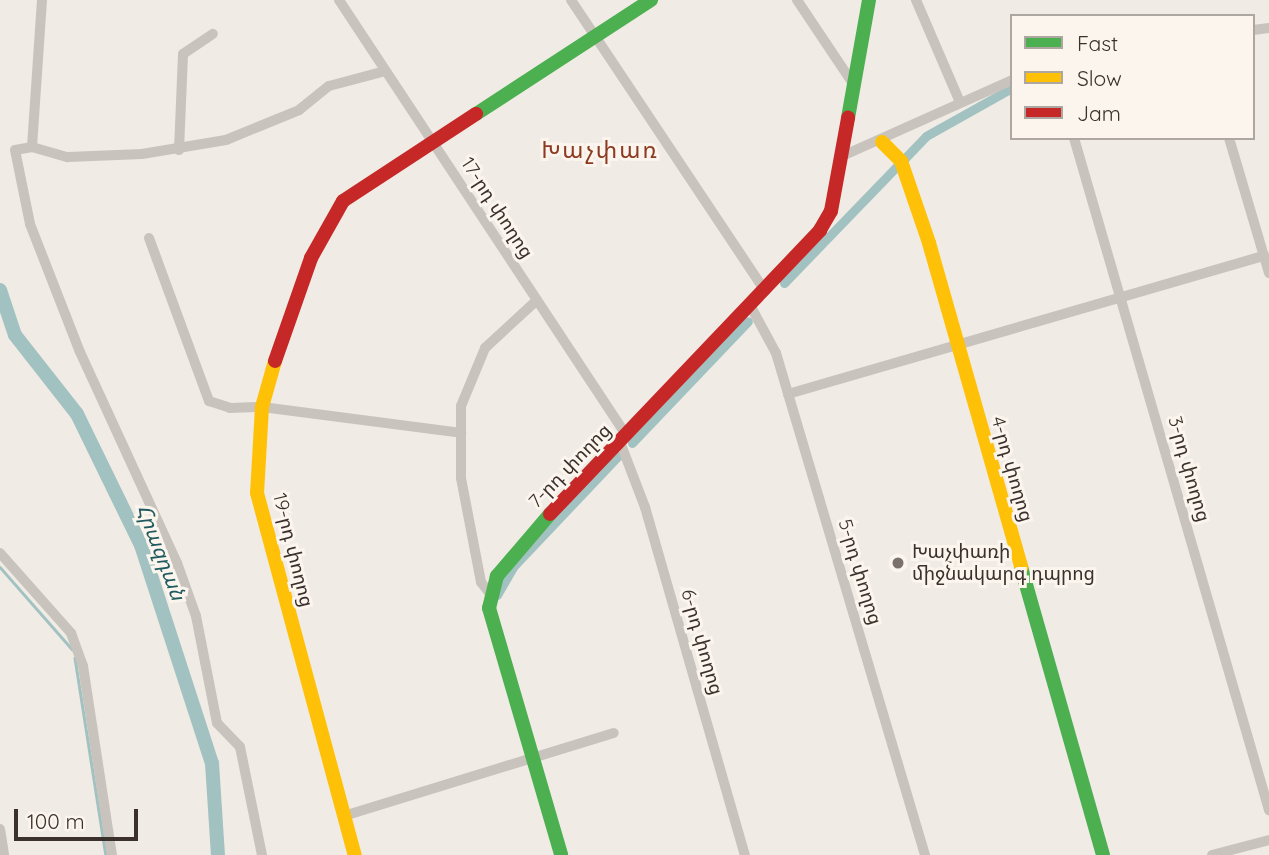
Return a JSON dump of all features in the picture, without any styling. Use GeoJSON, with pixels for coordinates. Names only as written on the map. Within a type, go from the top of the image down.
{"type":"FeatureCollection","features":[{"type":"Feature","properties":{"kind":"street"},"geometry":{"type":"LineString","coordinates":[[32,147],[42,0]]}},
{"type":"Feature","properties":{"kind":"street","name":"17-րդ փողոց"},"geometry":{"type":"LineString","coordinates":[[339,0],[382,72],[432,142],[623,438]]}},
{"type":"Feature","properties":{"kind":"street"},"geometry":{"type":"LineString","coordinates":[[571,0],[765,290]]}},
{"type":"Feature","properties":{"kind":"street","name":"19-րդ փողոց"},"geometry":{"type":"LineString","coordinates":[[355,855],[347,815],[257,493],[262,407],[284,329],[328,220],[352,193],[597,38],[651,0]]}},
{"type":"Feature","properties":{"kind":"street"},"geometry":{"type":"LineString","coordinates":[[797,0],[854,85]]}},
{"type":"Feature","properties":{"kind":"street","name":"7-րդ փողոց"},"geometry":{"type":"LineString","coordinates":[[491,595],[497,576],[522,543],[820,230],[831,211],[869,0]]}},
{"type":"Feature","properties":{"kind":"street"},"geometry":{"type":"LineString","coordinates":[[916,0],[960,102]]}},
{"type":"Feature","properties":{"kind":"street"},"geometry":{"type":"LineString","coordinates":[[179,150],[183,54],[213,34]]}},
{"type":"Feature","properties":{"kind":"street"},"geometry":{"type":"LineString","coordinates":[[262,855],[240,747],[217,723],[195,616],[177,563],[80,352],[30,224],[15,149],[32,147],[68,157],[179,150],[226,140],[299,110],[329,86],[382,72]]}},
{"type":"Feature","properties":{"kind":"street"},"geometry":{"type":"LineString","coordinates":[[841,157],[882,142],[960,102],[1010,81]]}},
{"type":"Feature","properties":{"kind":"street","name":"3-րդ փողոց"},"geometry":{"type":"LineString","coordinates":[[1075,140],[1269,810]]}},
{"type":"Feature","properties":{"kind":"street"},"geometry":{"type":"LineString","coordinates":[[1230,140],[1269,272]]}},
{"type":"Feature","properties":{"kind":"street","name":"4-րդ փողոց"},"geometry":{"type":"LineString","coordinates":[[882,142],[901,161],[911,186],[1103,855]]}},
{"type":"Feature","properties":{"kind":"street"},"geometry":{"type":"LineString","coordinates":[[149,238],[209,401],[230,408],[262,407],[461,433]]}},
{"type":"Feature","properties":{"kind":"street"},"geometry":{"type":"LineString","coordinates":[[788,394],[1264,256]]}},
{"type":"Feature","properties":{"kind":"street"},"geometry":{"type":"LineString","coordinates":[[536,301],[475,363],[461,406],[461,478],[481,582],[491,595],[489,608],[561,855]]}},
{"type":"Feature","properties":{"kind":"street","name":"5-րդ փողոց"},"geometry":{"type":"LineString","coordinates":[[750,305],[776,353],[925,855]]}},
{"type":"Feature","properties":{"kind":"street","name":"6-րդ փողոց"},"geometry":{"type":"LineString","coordinates":[[623,438],[746,855]]}},
{"type":"Feature","properties":{"kind":"street"},"geometry":{"type":"LineString","coordinates":[[0,553],[28,580],[75,644],[112,855]]}},
{"type":"Feature","properties":{"kind":"street"},"geometry":{"type":"LineString","coordinates":[[347,815],[531,755],[614,733]]}},
{"type":"Feature","properties":{"kind":"street"},"geometry":{"type":"LineString","coordinates":[[0,829],[4,855]]}},
{"type":"Feature","properties":{"kind":"street"},"geometry":{"type":"LineString","coordinates":[[1212,855],[1269,840]]}},
{"type":"Feature","properties":{"kind":"waterway"},"geometry":{"type":"LineString","coordinates":[[905,158],[926,136],[1010,89]]}},
{"type":"Feature","properties":{"kind":"waterway"},"geometry":{"type":"LineString","coordinates":[[784,283],[898,165]]}},
{"type":"Feature","properties":{"kind":"waterway","name":"Հրազդան"},"geometry":{"type":"LineString","coordinates":[[0,290],[15,335],[77,414],[141,545],[212,763],[218,855]]}},
{"type":"Feature","properties":{"kind":"waterway"},"geometry":{"type":"LineString","coordinates":[[632,443],[748,321]]}},
{"type":"Feature","properties":{"kind":"waterway"},"geometry":{"type":"LineString","coordinates":[[497,595],[513,567],[619,455]]}},
{"type":"Feature","properties":{"kind":"waterway"},"geometry":{"type":"LineString","coordinates":[[0,567],[72,649]]}},
{"type":"Feature","properties":{"kind":"waterway"},"geometry":{"type":"LineString","coordinates":[[75,658],[106,855]]}},
{"type":"Feature","properties":{"kind":"traffic: fast"},"geometry":{"type":"LineString","coordinates":[[476,114],[651,0]]}},
{"type":"Feature","properties":{"kind":"traffic: fast"},"geometry":{"type":"LineString","coordinates":[[848,118],[869,0]]}},
{"type":"Feature","properties":{"kind":"traffic: fast"},"geometry":{"type":"LineString","coordinates":[[550,514],[497,576],[489,608],[561,855]]}},
{"type":"Feature","properties":{"kind":"traffic: fast"},"geometry":{"type":"LineString","coordinates":[[1021,567],[1103,855]]}},
{"type":"Feature","properties":{"kind":"traffic: slow"},"geometry":{"type":"LineString","coordinates":[[882,142],[901,161],[929,243],[1021,567]]}},
{"type":"Feature","properties":{"kind":"traffic: slow"},"geometry":{"type":"LineString","coordinates":[[275,361],[262,407],[257,493],[355,855]]}},
{"type":"Feature","properties":{"kind":"traffic: jam"},"geometry":{"type":"LineString","coordinates":[[275,361],[311,258],[343,201],[476,114]]}},
{"type":"Feature","properties":{"kind":"traffic: jam"},"geometry":{"type":"LineString","coordinates":[[550,514],[820,230],[831,211],[848,118]]}},
{"type":"Feature","properties":{"kind":"place","name":"Խաչփառի միջնակարգ դպրոց"},"geometry":{"type":"Point","coordinates":[898,563]}},
{"type":"Feature","properties":{"kind":"district","name":"Խաչփառ"},"geometry":{"type":"Point","coordinates":[600,150]}}]}
